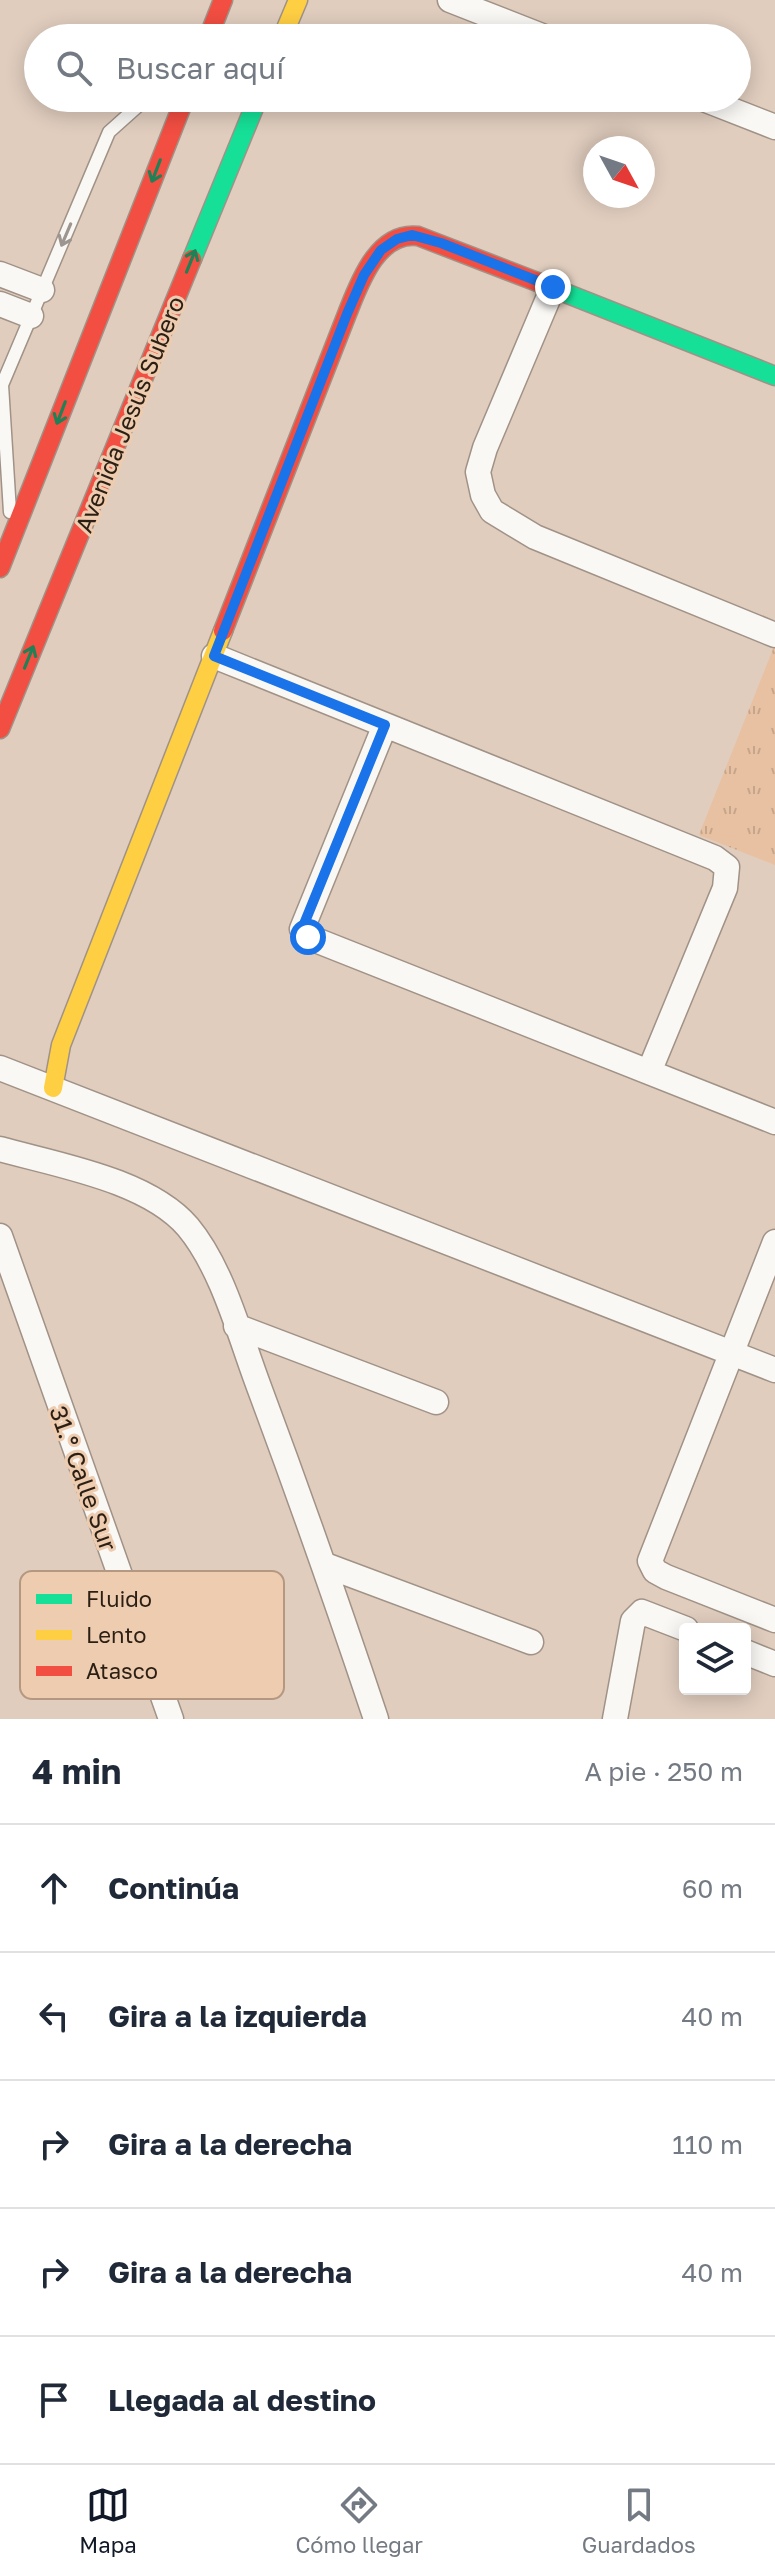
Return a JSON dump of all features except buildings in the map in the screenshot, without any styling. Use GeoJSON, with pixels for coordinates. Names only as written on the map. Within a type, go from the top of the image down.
{"type":"FeatureCollection","features":[{"type":"Feature","properties":{"kind":"street"},"geometry":{"type":"LineString","coordinates":[[214,24],[223,0]]}},
{"type":"Feature","properties":{"kind":"street"},"geometry":{"type":"LineString","coordinates":[[288,24],[298,0]]}},
{"type":"Feature","properties":{"kind":"street"},"geometry":{"type":"LineString","coordinates":[[450,0],[511,24]]}},
{"type":"Feature","properties":{"kind":"street"},"geometry":{"type":"LineString","coordinates":[[0,568],[179,112]]}},
{"type":"Feature","properties":{"kind":"street","name":"Avenida Jesús Subero"},"geometry":{"type":"LineString","coordinates":[[0,729],[252,112]]}},
{"type":"Feature","properties":{"kind":"street"},"geometry":{"type":"LineString","coordinates":[[737,112],[775,127]]}},
{"type":"Feature","properties":{"kind":"street"},"geometry":{"type":"LineString","coordinates":[[53,1088],[61,1045],[347,314],[364,275],[381,250],[397,239],[412,235],[441,243],[775,376]]}},
{"type":"Feature","properties":{"kind":"street"},"geometry":{"type":"LineString","coordinates":[[0,274],[42,290]]}},
{"type":"Feature","properties":{"kind":"street"},"geometry":{"type":"LineString","coordinates":[[553,287],[491,433],[478,472],[483,495],[492,511],[535,537],[775,635]]}},
{"type":"Feature","properties":{"kind":"street"},"geometry":{"type":"LineString","coordinates":[[0,304],[31,316]]}},
{"type":"Feature","properties":{"kind":"street"},"geometry":{"type":"LineString","coordinates":[[214,656],[715,858],[727,867],[725,888],[649,1072]]}},
{"type":"Feature","properties":{"kind":"street"},"geometry":{"type":"LineString","coordinates":[[385,725],[302,929],[308,937],[775,1122]]}},
{"type":"Feature","properties":{"kind":"street"},"geometry":{"type":"LineString","coordinates":[[0,1068],[775,1370]]}},
{"type":"Feature","properties":{"kind":"street"},"geometry":{"type":"LineString","coordinates":[[0,1149],[123,1185],[163,1206],[188,1227],[214,1270],[236,1326],[325,1565],[376,1719]]}},
{"type":"Feature","properties":{"kind":"street","name":"31.° Calle Sur"},"geometry":{"type":"LineString","coordinates":[[0,1236],[119,1571]]}},
{"type":"Feature","properties":{"kind":"street"},"geometry":{"type":"LineString","coordinates":[[775,1242],[650,1561],[655,1571],[666,1577],[775,1620]]}},
{"type":"Feature","properties":{"kind":"street"},"geometry":{"type":"LineString","coordinates":[[236,1326],[436,1402]]}},
{"type":"Feature","properties":{"kind":"street"},"geometry":{"type":"LineString","coordinates":[[325,1565],[531,1642]]}},
{"type":"Feature","properties":{"kind":"street"},"geometry":{"type":"LineString","coordinates":[[615,1719],[633,1621],[642,1612],[679,1626]]}},
{"type":"Feature","properties":{"kind":"street"},"geometry":{"type":"LineString","coordinates":[[751,1654],[775,1664]]}},
{"type":"Feature","properties":{"kind":"street","name":"31.° Calle Sur"},"geometry":{"type":"LineString","coordinates":[[164,1699],[171,1719]]}},
{"type":"Feature","properties":{"kind":"lane"},"geometry":{"type":"LineString","coordinates":[[11,540],[2,385],[109,132],[131,112]]}},
{"type":"Feature","properties":{"kind":"green space"},"geometry":{"type":"Polygon","coordinates":[[[775,644],[775,865],[699,835],[775,644]]]}},
{"type":"Feature","properties":{"kind":"traffic: fast"},"geometry":{"type":"LineString","coordinates":[[192,259],[252,112]]}},
{"type":"Feature","properties":{"kind":"traffic: fast"},"geometry":{"type":"LineString","coordinates":[[540,283],[775,376]]}},
{"type":"Feature","properties":{"kind":"traffic: slow"},"geometry":{"type":"LineString","coordinates":[[288,24],[298,0]]}},
{"type":"Feature","properties":{"kind":"traffic: slow"},"geometry":{"type":"LineString","coordinates":[[53,1088],[61,1045],[223,631]]}},
{"type":"Feature","properties":{"kind":"traffic: jam"},"geometry":{"type":"LineString","coordinates":[[214,24],[223,0]]}},
{"type":"Feature","properties":{"kind":"traffic: jam"},"geometry":{"type":"LineString","coordinates":[[0,568],[179,112]]}},
{"type":"Feature","properties":{"kind":"traffic: jam"},"geometry":{"type":"LineString","coordinates":[[223,631],[352,302],[364,275],[381,251],[391,242],[418,236],[540,283]]}},
{"type":"Feature","properties":{"kind":"traffic: jam"},"geometry":{"type":"LineString","coordinates":[[0,729],[192,259]]}},
{"type":"Feature","properties":{"kind":"route"},"geometry":{"type":"LineString","coordinates":[[308,937],[302,929],[385,725],[214,656],[347,314],[364,275],[381,250],[397,239],[412,235],[441,243],[553,287]]}}]}
